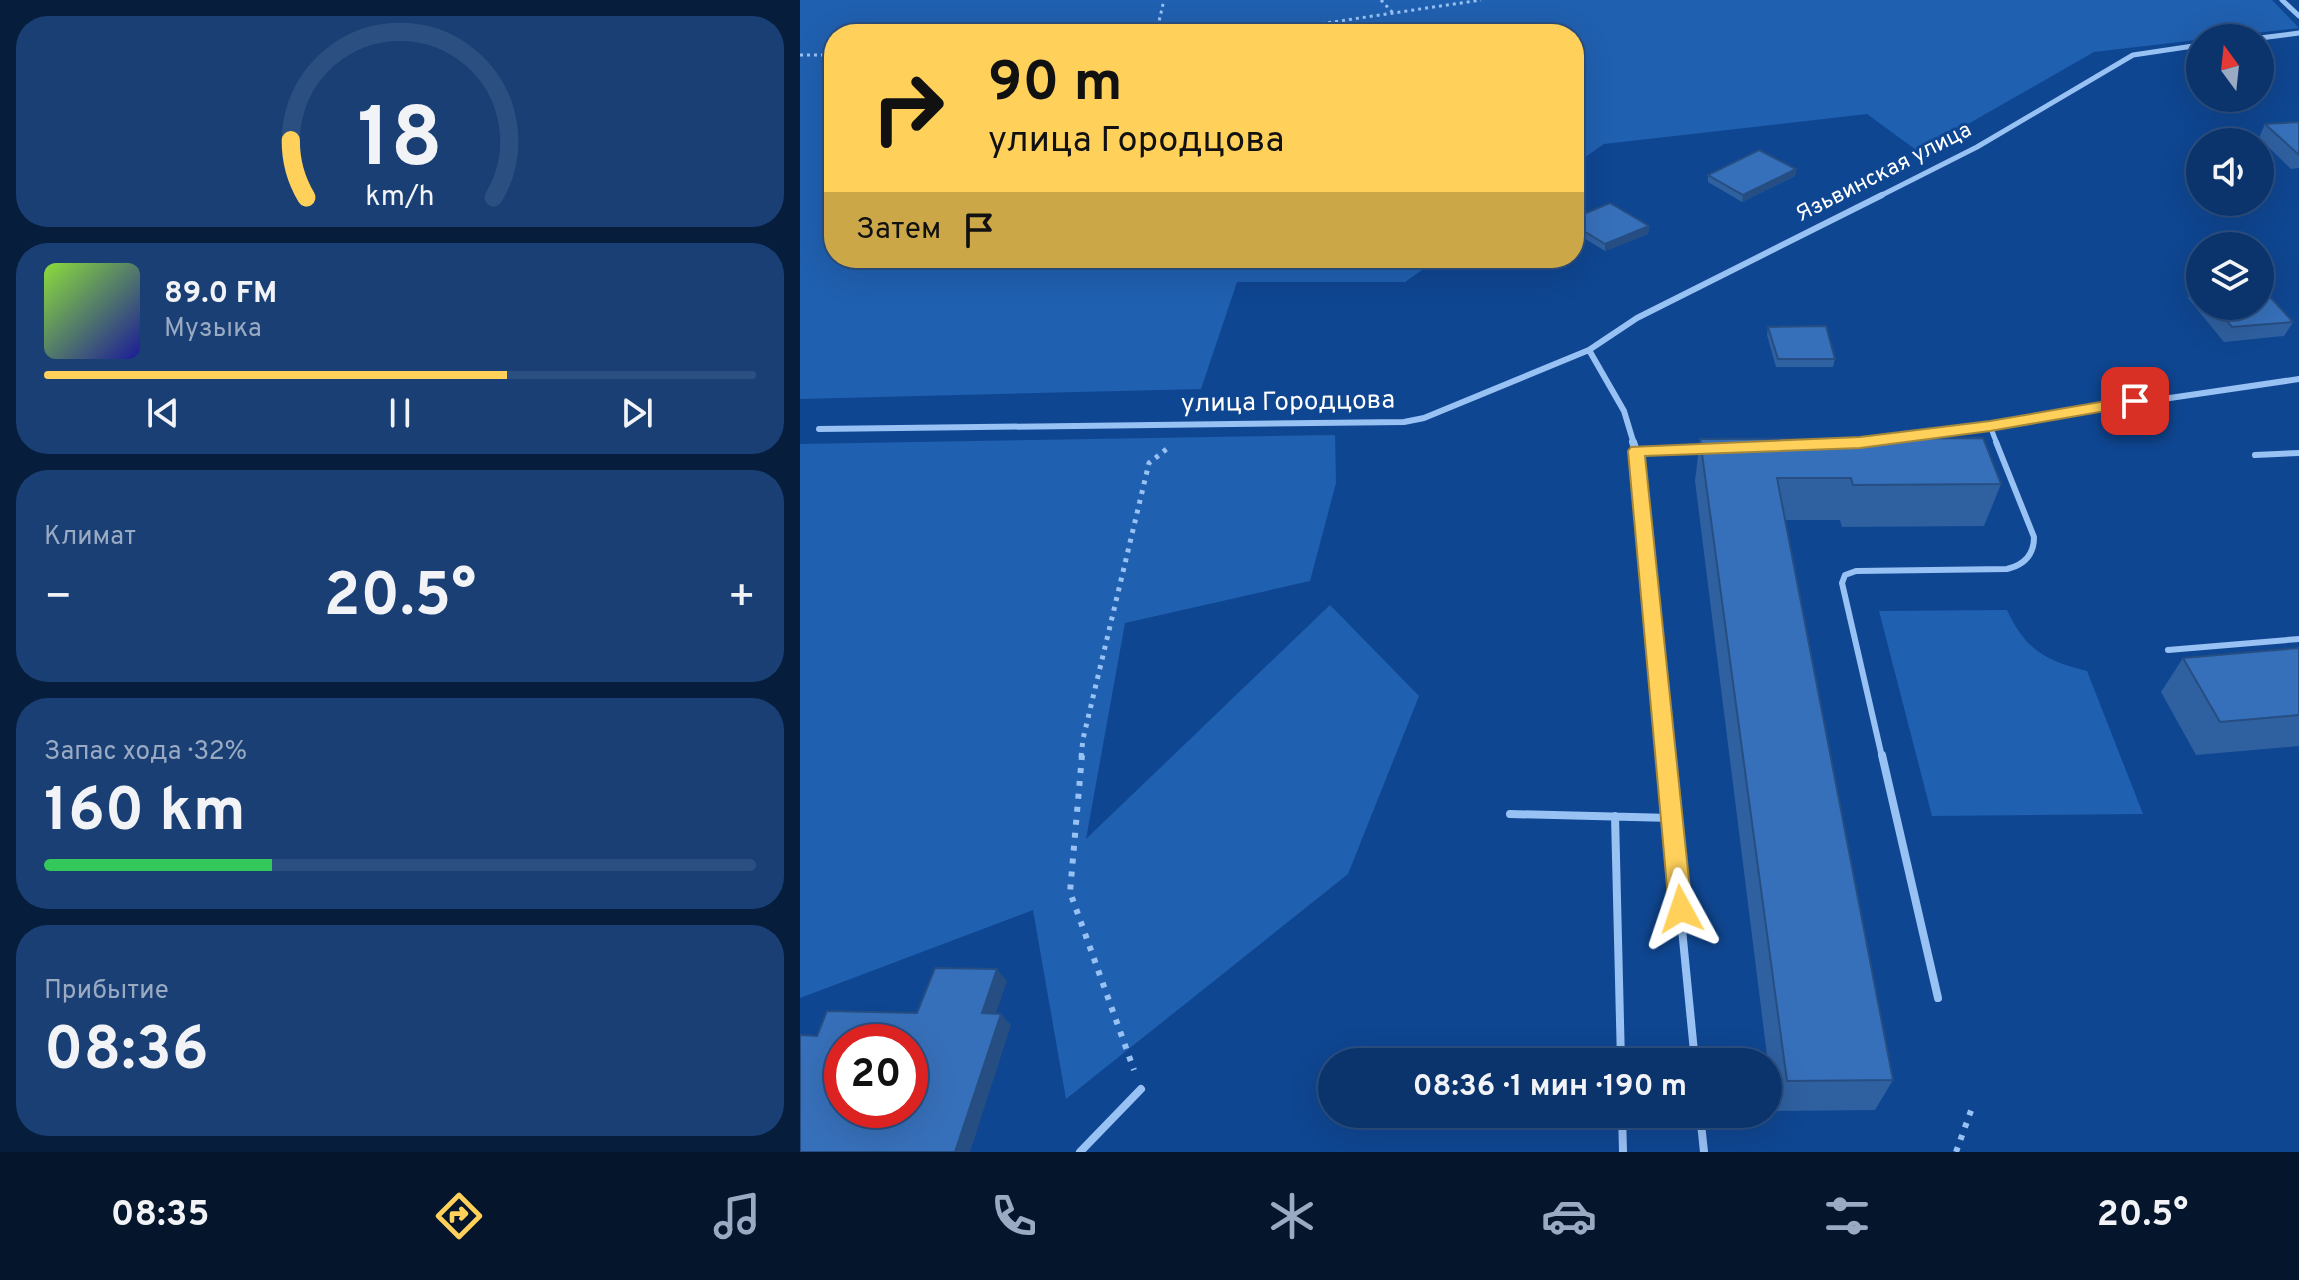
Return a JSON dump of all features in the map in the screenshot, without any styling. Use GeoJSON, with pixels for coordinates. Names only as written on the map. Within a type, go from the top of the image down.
{"type":"FeatureCollection","features":[{"type":"Feature","properties":{"kind":"street"},"geometry":{"type":"LineString","coordinates":[[2282,0],[2299,16]]}},
{"type":"Feature","properties":{"kind":"street"},"geometry":{"type":"LineString","coordinates":[[2274,36],[2299,33]]}},
{"type":"Feature","properties":{"kind":"street","name":"Язьвинская улица"},"geometry":{"type":"LineString","coordinates":[[1589,350],[1637,318],[1977,147],[2120,62],[2149,51],[2186,47]]}},
{"type":"Feature","properties":{"kind":"street"},"geometry":{"type":"LineString","coordinates":[[1589,350],[1624,411],[1636,451],[1716,448]]}},
{"type":"Feature","properties":{"kind":"street","name":"улица Городцова"},"geometry":{"type":"LineString","coordinates":[[819,429],[1404,422],[1424,418],[1589,350]]}},
{"type":"Feature","properties":{"kind":"street"},"geometry":{"type":"LineString","coordinates":[[1874,441],[2299,379]]}},
{"type":"Feature","properties":{"kind":"lane"},"geometry":{"type":"LineString","coordinates":[[1938,998],[1842,583],[1845,575],[1856,571],[2007,569],[2019,567],[2026,561],[2033,549],[2034,537],[1990,426]]}},
{"type":"Feature","properties":{"kind":"lane"},"geometry":{"type":"LineString","coordinates":[[1636,451],[1694,1048]]}},
{"type":"Feature","properties":{"kind":"lane"},"geometry":{"type":"LineString","coordinates":[[2255,455],[2299,453]]}},
{"type":"Feature","properties":{"kind":"lane"},"geometry":{"type":"LineString","coordinates":[[2168,650],[2299,639]]}},
{"type":"Feature","properties":{"kind":"lane"},"geometry":{"type":"LineString","coordinates":[[1510,814],[1672,818]]}},
{"type":"Feature","properties":{"kind":"lane"},"geometry":{"type":"LineString","coordinates":[[1615,816],[1621,1048]]}},
{"type":"Feature","properties":{"kind":"lane"},"geometry":{"type":"LineString","coordinates":[[1080,1152],[1141,1089]]}},
{"type":"Feature","properties":{"kind":"lane"},"geometry":{"type":"LineString","coordinates":[[1622,1128],[1623,1151]]}},
{"type":"Feature","properties":{"kind":"lane"},"geometry":{"type":"LineString","coordinates":[[1701,1128],[1704,1152]]}},
{"type":"Feature","properties":{"kind":"path"},"geometry":{"type":"LineString","coordinates":[[1158,24],[1164,0]]}},
{"type":"Feature","properties":{"kind":"path"},"geometry":{"type":"LineString","coordinates":[[1381,0],[1393,13]]}},
{"type":"Feature","properties":{"kind":"path"},"geometry":{"type":"LineString","coordinates":[[1319,24],[1481,0]]}},
{"type":"Feature","properties":{"kind":"path"},"geometry":{"type":"LineString","coordinates":[[800,55],[824,55]]}},
{"type":"Feature","properties":{"kind":"path"},"geometry":{"type":"LineString","coordinates":[[1141,1089],[1070,892],[1083,739],[1149,463],[1196,425]]}},
{"type":"Feature","properties":{"kind":"path"},"geometry":{"type":"LineString","coordinates":[[1956,1152],[1972,1108]]}},
{"type":"Feature","properties":{"kind":"shaded area"},"geometry":{"type":"Polygon","coordinates":[[[800,0],[2272,0],[2299,28],[2274,31],[2274,24],[2186,24],[2186,41],[2094,52],[1919,152],[1867,114],[1604,144],[1584,158],[1584,24],[824,24],[824,268],[1425,268],[1405,282],[1237,282],[1201,389],[800,399],[800,0]]]}},
{"type":"Feature","properties":{"kind":"shaded area"},"geometry":{"type":"Polygon","coordinates":[[[1335,435],[1336,483],[1310,581],[1125,623],[1086,839],[1330,605],[1419,696],[1348,874],[1066,1099],[1033,910],[800,998],[800,444],[1335,435]]]}},
{"type":"Feature","properties":{"kind":"shaded area"},"geometry":{"type":"Polygon","coordinates":[[[2007,610],[2021,635],[2039,652],[2060,663],[2087,671],[2143,814],[1932,816],[1879,611],[2007,610]]]}},
{"type":"Feature","properties":{"kind":"building"},"geometry":{"type":"Polygon","coordinates":[[[2299,122],[2299,155],[2274,132],[2274,128],[2265,124],[2299,122]]]}},
{"type":"Feature","properties":{"kind":"building"},"geometry":{"type":"Polygon","coordinates":[[[1759,150],[1796,169],[1743,195],[1708,175],[1759,150]]]}},
{"type":"Feature","properties":{"kind":"building"},"geometry":{"type":"Polygon","coordinates":[[[1610,203],[1649,226],[1605,244],[1584,231],[1584,214],[1610,203]]]}},
{"type":"Feature","properties":{"kind":"building"},"geometry":{"type":"Polygon","coordinates":[[[2274,301],[2293,322],[2232,327],[2226,320],[2274,320],[2274,301]]]}},
{"type":"Feature","properties":{"kind":"building"},"geometry":{"type":"Polygon","coordinates":[[[1826,326],[1835,359],[1778,359],[1768,327],[1826,326]]]}},
{"type":"Feature","properties":{"kind":"building"},"geometry":{"type":"Polygon","coordinates":[[[1983,438],[2001,484],[1853,485],[1851,478],[1777,478],[1893,1080],[1787,1081],[1700,439],[1983,438]]]}},
{"type":"Feature","properties":{"kind":"building"},"geometry":{"type":"Polygon","coordinates":[[[2299,648],[2299,715],[2220,722],[2183,658],[2299,648]]]}},
{"type":"Feature","properties":{"kind":"building"},"geometry":{"type":"Polygon","coordinates":[[[935,968],[997,969],[982,1013],[1001,1014],[955,1152],[800,1152],[800,1035],[817,1036],[827,1011],[917,1013],[935,968]]]}},
{"type":"Feature","properties":{"kind":"route"},"geometry":{"type":"LineString","coordinates":[[1681,909],[1636,451],[1860,443],[1990,426],[2135,401]]}}]}
